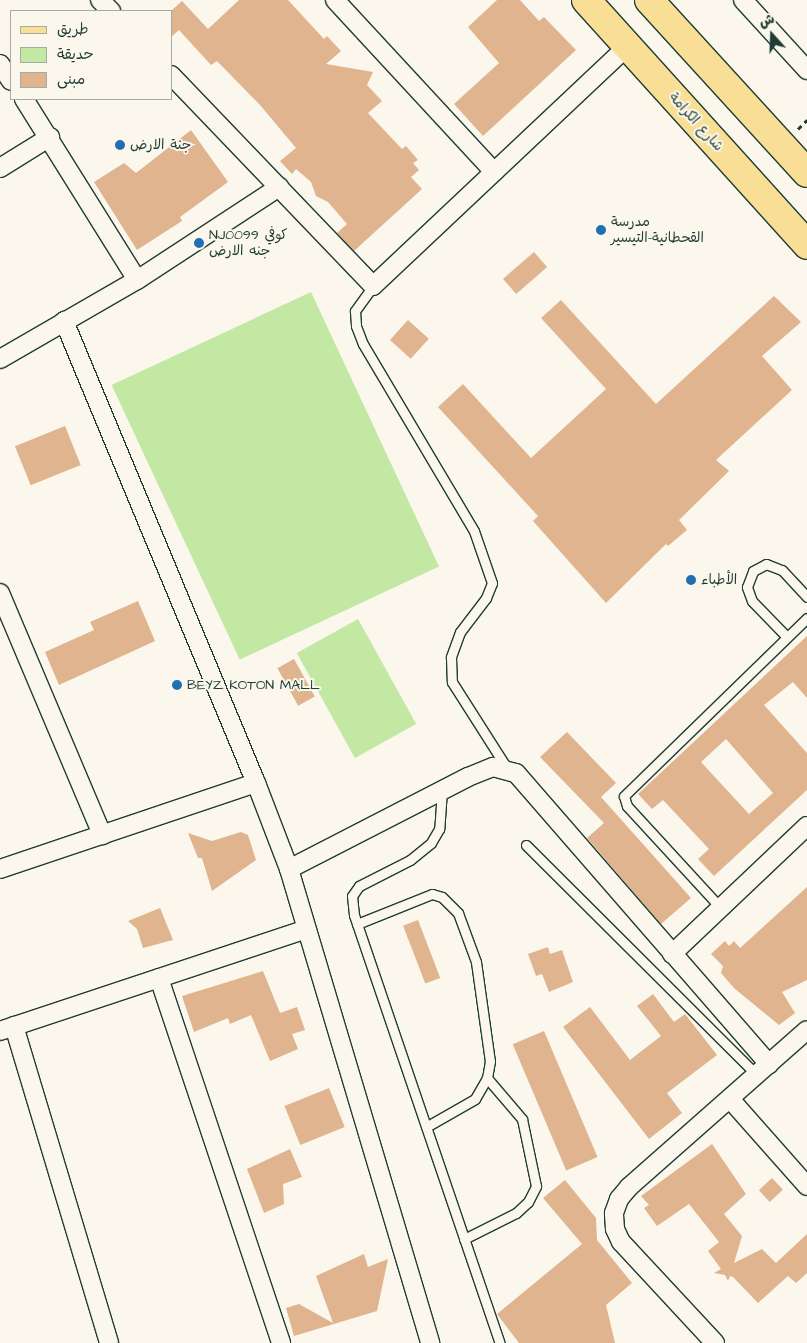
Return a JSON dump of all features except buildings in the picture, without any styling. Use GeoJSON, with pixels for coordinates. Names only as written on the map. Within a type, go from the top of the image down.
{"type":"FeatureCollection","features":[{"type":"Feature","properties":{"kind":"main road","name":"شارع الكرامة"},"geometry":{"type":"LineString","coordinates":[[586,0],[807,244]]}},
{"type":"Feature","properties":{"kind":"main road"},"geometry":{"type":"LineString","coordinates":[[649,0],[807,173]]}},
{"type":"Feature","properties":{"kind":"street"},"geometry":{"type":"LineString","coordinates":[[100,0],[110,10]]}},
{"type":"Feature","properties":{"kind":"street"},"geometry":{"type":"LineString","coordinates":[[335,0],[494,172]]}},
{"type":"Feature","properties":{"kind":"street"},"geometry":{"type":"LineString","coordinates":[[743,0],[807,70]]}},
{"type":"Feature","properties":{"kind":"street"},"geometry":{"type":"LineString","coordinates":[[172,75],[373,286],[628,46]]}},
{"type":"Feature","properties":{"kind":"street"},"geometry":{"type":"LineString","coordinates":[[0,64],[10,79]]}},
{"type":"Feature","properties":{"kind":"street"},"geometry":{"type":"LineString","coordinates":[[25,100],[50,136],[137,280]]}},
{"type":"Feature","properties":{"kind":"street"},"geometry":{"type":"LineString","coordinates":[[0,168],[50,136]]}},
{"type":"Feature","properties":{"kind":"street"},"geometry":{"type":"LineString","coordinates":[[0,359],[137,280],[279,187]]}},
{"type":"Feature","properties":{"kind":"street"},"geometry":{"type":"LineString","coordinates":[[64,321],[256,783],[289,869],[430,1343]]}},
{"type":"Feature","properties":{"kind":"street"},"geometry":{"type":"LineString","coordinates":[[0,593],[102,835]]}},
{"type":"Feature","properties":{"kind":"street"},"geometry":{"type":"LineString","coordinates":[[289,869],[442,790],[493,767],[516,773],[540,798],[672,954],[763,1070]]}},
{"type":"Feature","properties":{"kind":"street"},"geometry":{"type":"LineString","coordinates":[[0,869],[256,783]]}},
{"type":"Feature","properties":{"kind":"street"},"geometry":{"type":"LineString","coordinates":[[672,954],[719,906],[807,826]]}},
{"type":"Feature","properties":{"kind":"street"},"geometry":{"type":"LineString","coordinates":[[109,1343],[7,1029],[306,929]]}},
{"type":"Feature","properties":{"kind":"street"},"geometry":{"type":"LineString","coordinates":[[159,978],[281,1343]]}},
{"type":"Feature","properties":{"kind":"street"},"geometry":{"type":"LineString","coordinates":[[715,1343],[621,1242],[615,1228],[614,1213],[619,1199],[628,1187],[807,1030]]}},
{"type":"Feature","properties":{"kind":"street"},"geometry":{"type":"LineString","coordinates":[[730,1099],[807,1186]]}},
{"type":"Feature","properties":{"kind":"lane"},"geometry":{"type":"LineString","coordinates":[[373,286],[355,311],[356,326],[363,344],[474,531],[492,583],[486,598],[460,632],[450,657],[452,682],[508,771]]}},
{"type":"Feature","properties":{"kind":"lane"},"geometry":{"type":"LineString","coordinates":[[787,637],[752,601],[747,587],[753,571],[766,564],[782,570],[807,597]]}},
{"type":"Feature","properties":{"kind":"lane"},"geometry":{"type":"LineString","coordinates":[[719,906],[627,806],[624,796],[807,618]]}},
{"type":"Feature","properties":{"kind":"lane"},"geometry":{"type":"LineString","coordinates":[[442,790],[439,829],[431,843],[410,860],[359,886],[352,896],[357,924],[500,1343]]}},
{"type":"Feature","properties":{"kind":"lane"},"geometry":{"type":"LineString","coordinates":[[526,845],[763,1070]]}},
{"type":"Feature","properties":{"kind":"lane"},"geometry":{"type":"LineString","coordinates":[[357,924],[432,894],[452,904],[476,962],[490,1061],[487,1078],[475,1099],[461,1110],[426,1127]]}},
{"type":"Feature","properties":{"kind":"lane"},"geometry":{"type":"LineString","coordinates":[[464,1239],[516,1213],[528,1202],[536,1186],[522,1119],[487,1078]]}},
{"type":"Feature","properties":{"kind":"green space"},"geometry":{"type":"Polygon","coordinates":[[[311,292],[439,567],[240,660],[112,385],[311,292]]]}},
{"type":"Feature","properties":{"kind":"green space"},"geometry":{"type":"Polygon","coordinates":[[[358,619],[416,724],[355,758],[297,653],[358,619]]]}},
{"type":"Feature","properties":{"kind":"place","name":"جنة الارض"},"geometry":{"type":"Point","coordinates":[120,145]}},
{"type":"Feature","properties":{"kind":"place","name":"مدرسة القحطانية-التيسير"},"geometry":{"type":"Point","coordinates":[601,230]}},
{"type":"Feature","properties":{"kind":"place","name":"NJ0099 كوفي جنه الارض"},"geometry":{"type":"Point","coordinates":[199,243]}},
{"type":"Feature","properties":{"kind":"place","name":"الأطباء"},"geometry":{"type":"Point","coordinates":[691,580]}},
{"type":"Feature","properties":{"kind":"place","name":"BEYZ KOTON MALL"},"geometry":{"type":"Point","coordinates":[177,685]}}]}
